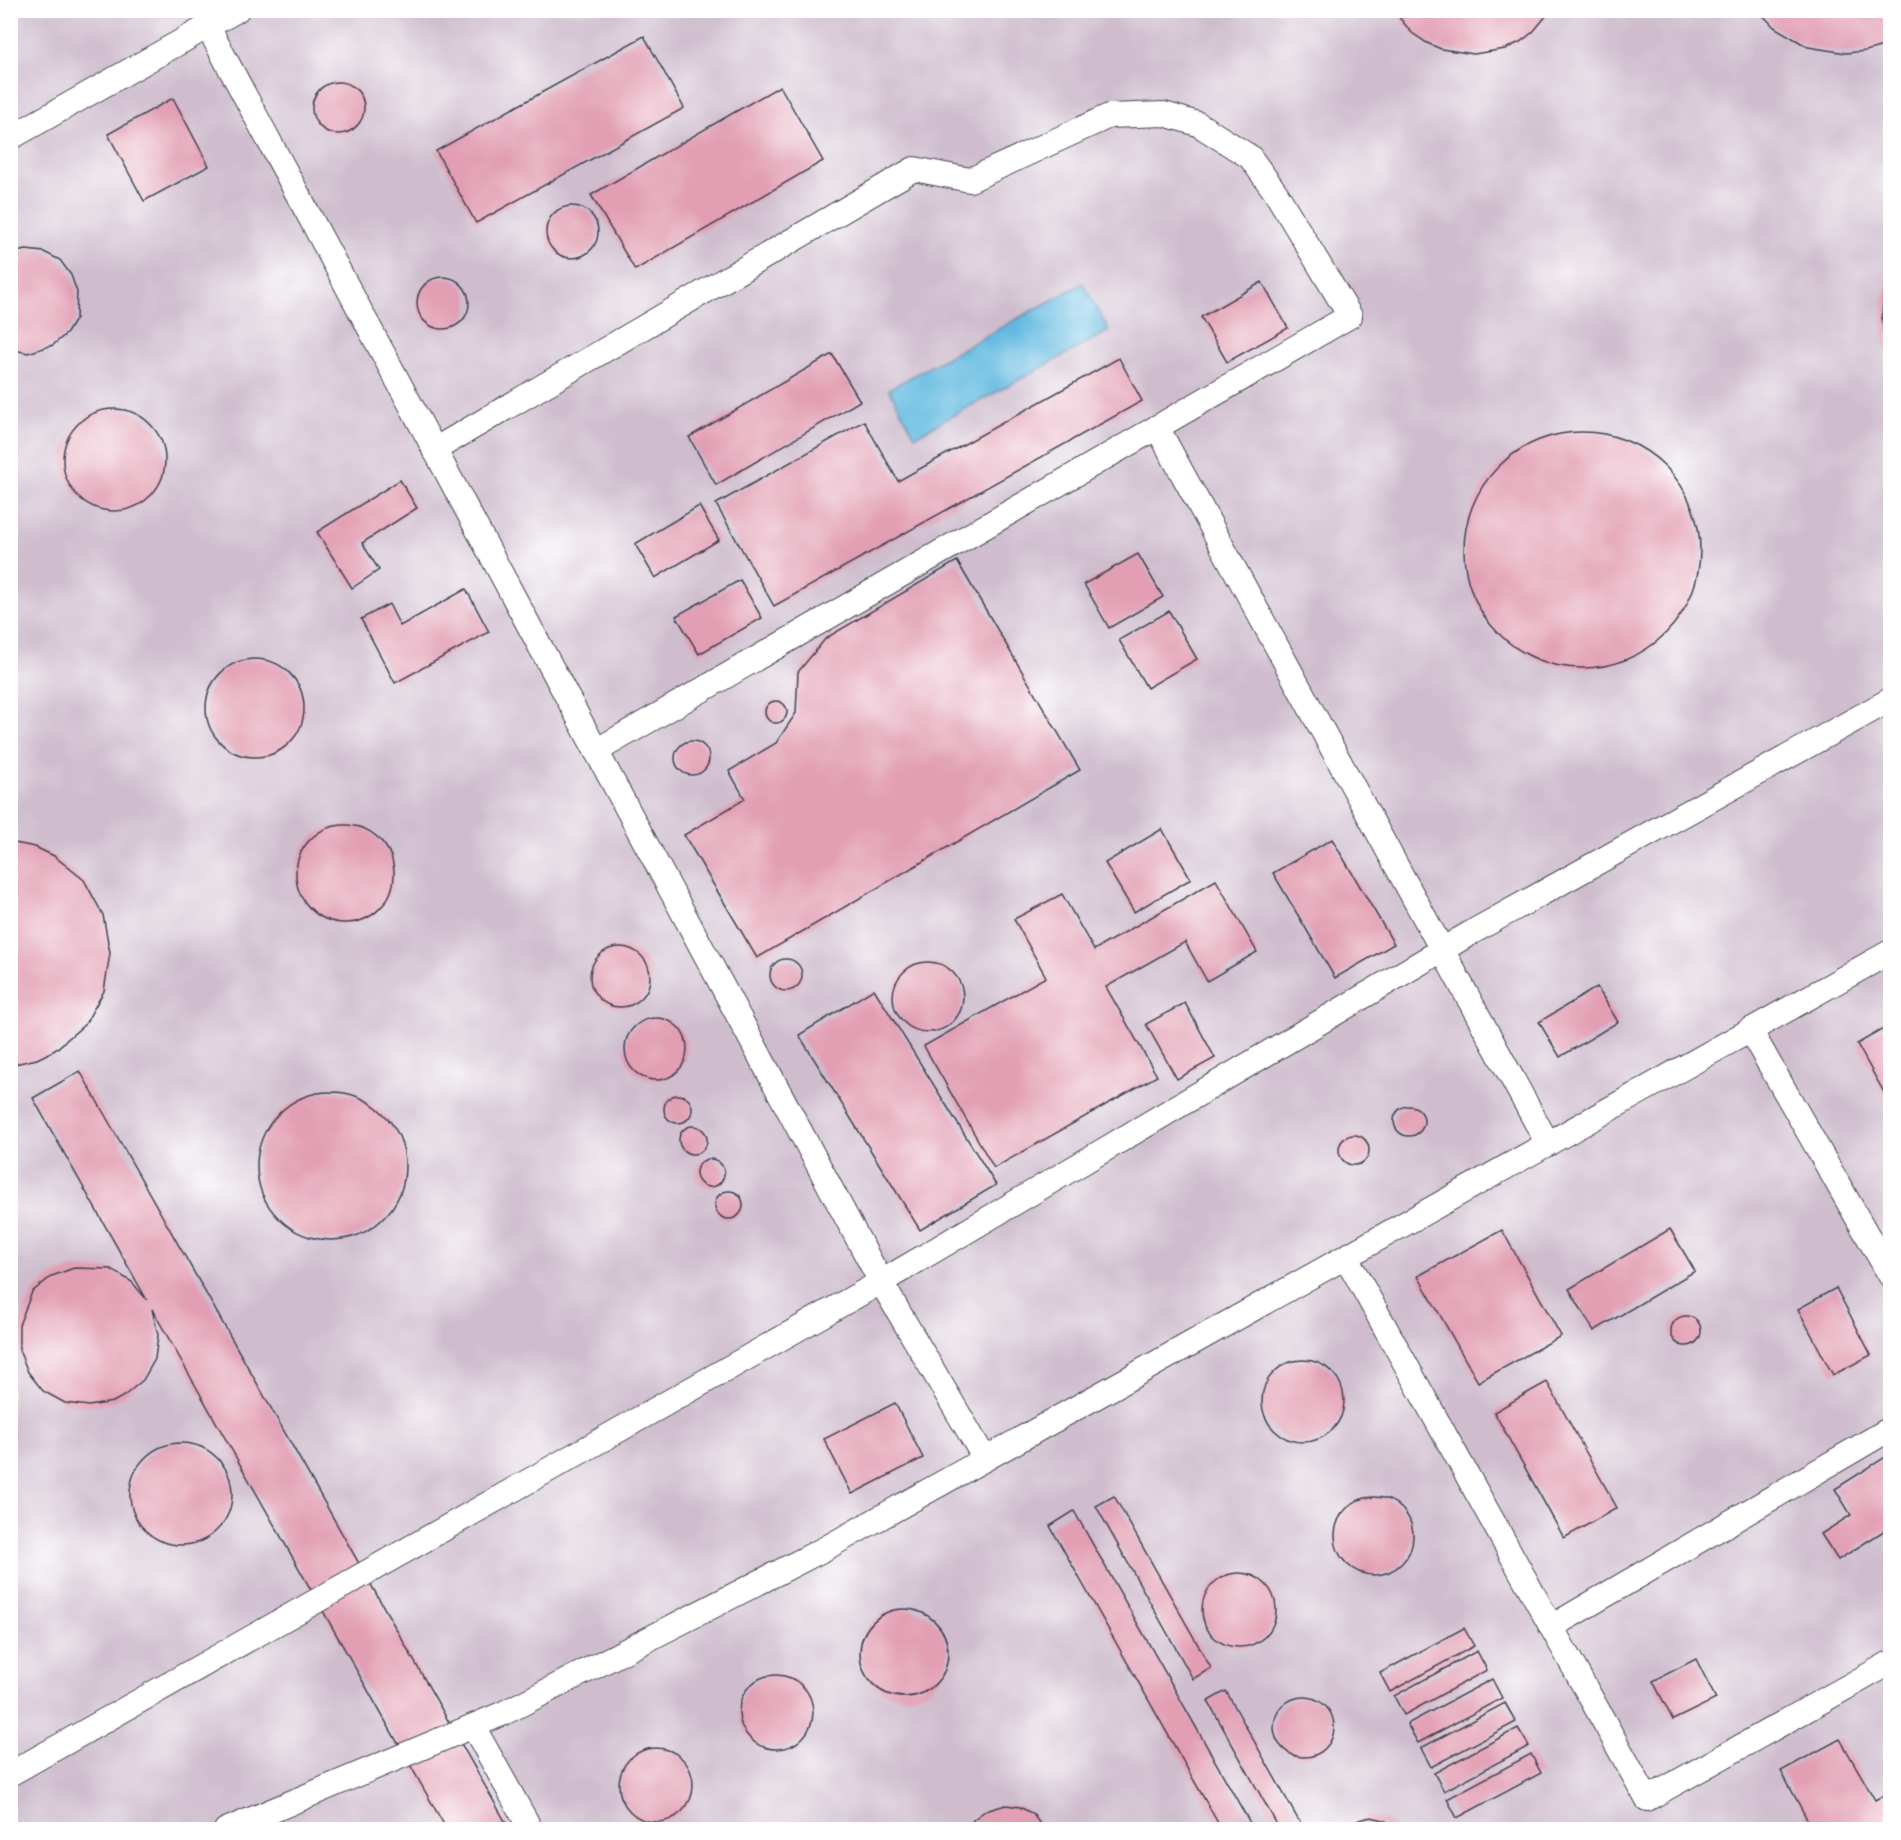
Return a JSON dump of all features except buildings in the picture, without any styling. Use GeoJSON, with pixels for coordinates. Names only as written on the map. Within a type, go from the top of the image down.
{"type":"FeatureCollection","features":[{"type":"Feature","properties":{"kind":"lane"},"geometry":{"type":"LineString","coordinates":[[10,138],[237,10]]}},
{"type":"Feature","properties":{"kind":"lane"},"geometry":{"type":"LineString","coordinates":[[208,27],[881,1282],[985,1459]]}},
{"type":"Feature","properties":{"kind":"lane"},"geometry":{"type":"LineString","coordinates":[[434,450],[914,169],[970,180],[1109,116],[1164,114],[1197,124],[1250,157],[1276,193],[1350,315],[596,751]]}},
{"type":"Feature","properties":{"kind":"lane"},"geometry":{"type":"LineString","coordinates":[[1157,427],[1548,1144]]}},
{"type":"Feature","properties":{"kind":"lane"},"geometry":{"type":"LineString","coordinates":[[10,1774],[881,1282],[1442,950],[1890,700]]}},
{"type":"Feature","properties":{"kind":"lane"},"geometry":{"type":"LineString","coordinates":[[226,1830],[504,1713],[826,1548],[1890,952]]}},
{"type":"Feature","properties":{"kind":"lane"},"geometry":{"type":"LineString","coordinates":[[1750,1030],[1890,1275]]}},
{"type":"Feature","properties":{"kind":"lane"},"geometry":{"type":"LineString","coordinates":[[1346,1257],[1647,1799],[1890,1663]]}},
{"type":"Feature","properties":{"kind":"lane"},"geometry":{"type":"LineString","coordinates":[[1551,1627],[1890,1429]]}},
{"type":"Feature","properties":{"kind":"lane"},"geometry":{"type":"LineString","coordinates":[[473,1726],[531,1830]]}},
{"type":"Feature","properties":{"kind":"shaded area"},"geometry":{"type":"Polygon","coordinates":[[[11,11],[1890,11],[1890,1829],[11,1829],[11,11]]]}},
{"type":"Feature","properties":{"kind":"water"},"geometry":{"type":"Polygon","coordinates":[[[1083,283],[1109,331],[915,436],[889,389],[1083,283]]]}}]}
